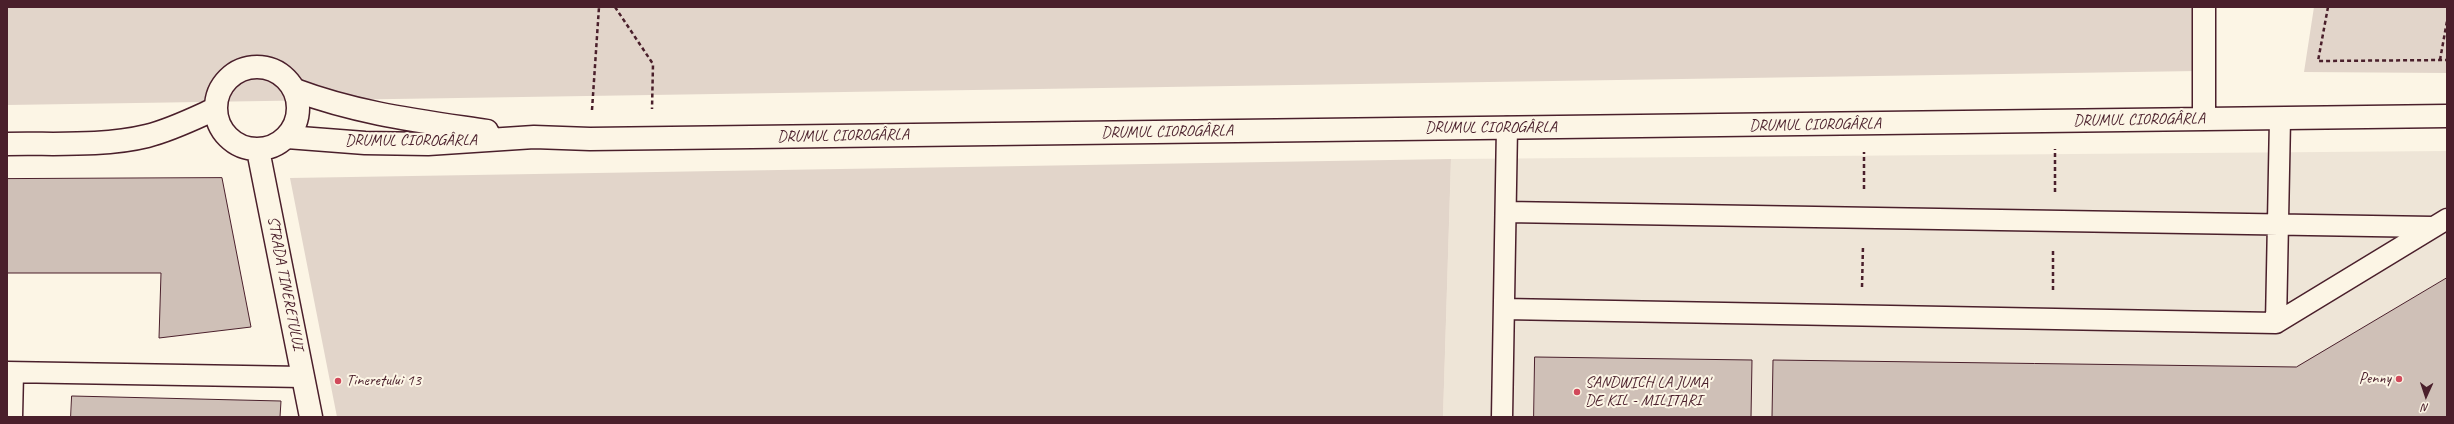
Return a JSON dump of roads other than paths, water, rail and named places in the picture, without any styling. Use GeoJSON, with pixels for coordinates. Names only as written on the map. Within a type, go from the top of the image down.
{"type":"FeatureCollection","features":[{"type":"Feature","properties":{"kind":"street"},"geometry":{"type":"LineString","coordinates":[[2204,7],[2204,119]]}},
{"type":"Feature","properties":{"kind":"street"},"geometry":{"type":"LineString","coordinates":[[262,66],[276,70],[287,78],[295,90],[299,102],[298,114],[294,127],[287,137],[279,144],[258,150],[245,148],[233,142],[224,133],[218,122],[215,109],[217,98],[228,77],[249,67],[262,66]]}},
{"type":"Feature","properties":{"kind":"street","name":"DRUMUL CIOROGÂRLA"},"geometry":{"type":"LineString","coordinates":[[295,90],[333,104],[385,116],[534,138]]}},
{"type":"Feature","properties":{"kind":"street"},"geometry":{"type":"LineString","coordinates":[[7,144],[88,142],[146,136],[165,131],[215,109]]}},
{"type":"Feature","properties":{"kind":"street","name":"DRUMUL CIOROGÂRLA"},"geometry":{"type":"LineString","coordinates":[[287,137],[358,142],[428,144],[534,138],[590,139],[2447,116]]}},
{"type":"Feature","properties":{"kind":"street","name":"STRADA TINERETULUI"},"geometry":{"type":"LineString","coordinates":[[258,150],[311,417]]}},
{"type":"Feature","properties":{"kind":"lane"},"geometry":{"type":"LineString","coordinates":[[2276,323],[2280,119]]}},
{"type":"Feature","properties":{"kind":"lane"},"geometry":{"type":"LineString","coordinates":[[1502,417],[1507,127]]}},
{"type":"Feature","properties":{"kind":"lane"},"geometry":{"type":"LineString","coordinates":[[1506,212],[2277,226],[2440,223]]}},
{"type":"Feature","properties":{"kind":"lane"},"geometry":{"type":"LineString","coordinates":[[1504,309],[2276,323],[2440,223]]}},
{"type":"Feature","properties":{"kind":"lane"},"geometry":{"type":"LineString","coordinates":[[12,417],[10,373],[303,377]]}},
{"type":"Feature","properties":{"kind":"place","name":"Penny"},"geometry":{"type":"Point","coordinates":[2399,379]}},
{"type":"Feature","properties":{"kind":"place","name":"Tineretului 13"},"geometry":{"type":"Point","coordinates":[338,381]}},
{"type":"Feature","properties":{"kind":"place","name":"SANDWICH LA JUMA' DE KIL - MILITARI"},"geometry":{"type":"Point","coordinates":[1577,392]}}]}
